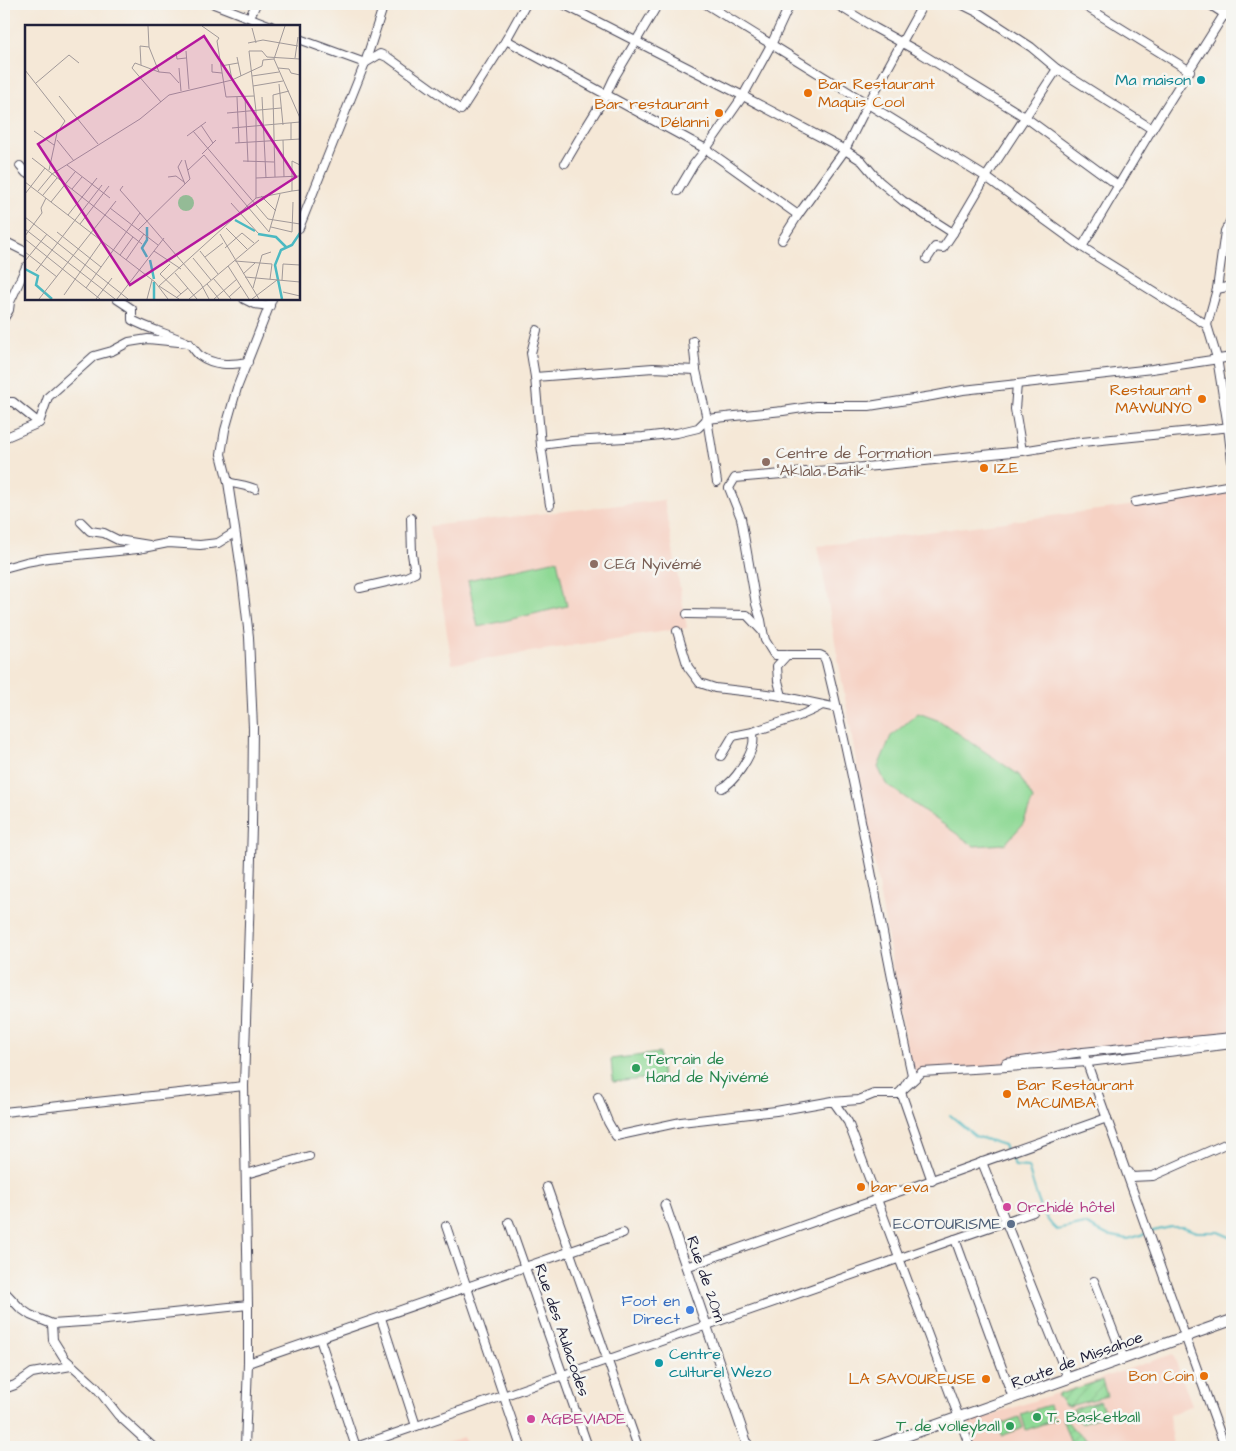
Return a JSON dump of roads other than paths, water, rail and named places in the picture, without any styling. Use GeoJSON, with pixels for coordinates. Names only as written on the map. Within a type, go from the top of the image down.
{"type":"FeatureCollection","features":[{"type":"Feature","properties":{"kind":"main road","name":"Route de Missahoe"},"geometry":{"type":"LineString","coordinates":[[874,1447],[1232,1320]]}},
{"type":"Feature","properties":{"kind":"street"},"geometry":{"type":"LineString","coordinates":[[214,4],[269,25]]}},
{"type":"Feature","properties":{"kind":"street"},"geometry":{"type":"LineString","coordinates":[[250,17],[256,4]]}},
{"type":"Feature","properties":{"kind":"street"},"geometry":{"type":"LineString","coordinates":[[300,225],[364,63],[384,4]]}},
{"type":"Feature","properties":{"kind":"street"},"geometry":{"type":"LineString","coordinates":[[300,39],[364,63],[380,54],[389,58],[461,110],[506,40],[526,4]]}},
{"type":"Feature","properties":{"kind":"street"},"geometry":{"type":"LineString","coordinates":[[563,4],[845,150],[862,161],[878,181],[903,201],[953,233]]}},
{"type":"Feature","properties":{"kind":"street"},"geometry":{"type":"LineString","coordinates":[[566,163],[658,4]]}},
{"type":"Feature","properties":{"kind":"street"},"geometry":{"type":"LineString","coordinates":[[706,4],[772,43],[986,177],[1082,247],[1207,325]]}},
{"type":"Feature","properties":{"kind":"street"},"geometry":{"type":"LineString","coordinates":[[678,191],[694,164],[706,150],[743,96],[772,43],[790,4]]}},
{"type":"Feature","properties":{"kind":"street"},"geometry":{"type":"LineString","coordinates":[[836,4],[875,28],[903,42],[1025,117],[1119,186]]}},
{"type":"Feature","properties":{"kind":"street"},"geometry":{"type":"LineString","coordinates":[[782,240],[845,150],[923,4]]}},
{"type":"Feature","properties":{"kind":"street"},"geometry":{"type":"LineString","coordinates":[[962,4],[1031,46],[1057,69],[1152,129]]}},
{"type":"Feature","properties":{"kind":"street"},"geometry":{"type":"LineString","coordinates":[[1082,4],[1190,71]]}},
{"type":"Feature","properties":{"kind":"street"},"geometry":{"type":"LineString","coordinates":[[1209,4],[1232,19]]}},
{"type":"Feature","properties":{"kind":"street"},"geometry":{"type":"LineString","coordinates":[[1082,247],[1229,4]]}},
{"type":"Feature","properties":{"kind":"street"},"geometry":{"type":"LineString","coordinates":[[506,40],[706,150],[798,215]]}},
{"type":"Feature","properties":{"kind":"street"},"geometry":{"type":"LineString","coordinates":[[927,259],[934,248],[943,248],[986,177],[1057,69]]}},
{"type":"Feature","properties":{"kind":"street"},"geometry":{"type":"LineString","coordinates":[[20,166],[25,171]]}},
{"type":"Feature","properties":{"kind":"street"},"geometry":{"type":"LineString","coordinates":[[1232,218],[1225,231],[1217,289],[1207,325],[1217,358],[1230,427],[1232,461]]}},
{"type":"Feature","properties":{"kind":"street"},"geometry":{"type":"LineString","coordinates":[[4,241],[25,252]]}},
{"type":"Feature","properties":{"kind":"street"},"geometry":{"type":"LineString","coordinates":[[4,318],[25,268]]}},
{"type":"Feature","properties":{"kind":"street"},"geometry":{"type":"LineString","coordinates":[[1217,289],[1232,286]]}},
{"type":"Feature","properties":{"kind":"street"},"geometry":{"type":"LineString","coordinates":[[119,300],[132,309],[132,320],[142,326],[189,343],[199,355],[212,362],[231,365],[248,362]]}},
{"type":"Feature","properties":{"kind":"street"},"geometry":{"type":"LineString","coordinates":[[245,1447],[248,1305],[244,1086],[253,728],[249,637],[242,576],[234,533],[228,482],[221,454],[236,388],[271,302],[254,304],[246,300]]}},
{"type":"Feature","properties":{"kind":"street"},"geometry":{"type":"LineString","coordinates":[[537,330],[531,353],[550,505]]}},
{"type":"Feature","properties":{"kind":"street"},"geometry":{"type":"LineString","coordinates":[[4,438],[39,423],[48,397],[94,356],[129,342],[148,339],[189,343]]}},
{"type":"Feature","properties":{"kind":"street"},"geometry":{"type":"LineString","coordinates":[[693,341],[696,370],[707,419],[717,482]]}},
{"type":"Feature","properties":{"kind":"street"},"geometry":{"type":"LineString","coordinates":[[541,445],[677,433],[698,428],[707,419],[816,406],[869,406],[964,390],[1152,369],[1232,356]]}},
{"type":"Feature","properties":{"kind":"street"},"geometry":{"type":"LineString","coordinates":[[535,377],[653,368],[696,370]]}},
{"type":"Feature","properties":{"kind":"street"},"geometry":{"type":"LineString","coordinates":[[1017,384],[1015,409],[1022,451]]}},
{"type":"Feature","properties":{"kind":"street"},"geometry":{"type":"LineString","coordinates":[[4,402],[13,402],[39,423]]}},
{"type":"Feature","properties":{"kind":"street"},"geometry":{"type":"LineString","coordinates":[[932,1180],[901,1092],[912,1075],[871,865],[824,657],[820,655],[775,655],[773,653],[763,632],[756,604],[741,518],[729,488],[735,478],[1022,451],[1230,427]]}},
{"type":"Feature","properties":{"kind":"street"},"geometry":{"type":"LineString","coordinates":[[228,482],[240,486],[246,484],[255,489]]}},
{"type":"Feature","properties":{"kind":"street"},"geometry":{"type":"LineString","coordinates":[[1135,502],[1232,485]]}},
{"type":"Feature","properties":{"kind":"street"},"geometry":{"type":"LineString","coordinates":[[360,588],[404,578],[415,573],[411,518]]}},
{"type":"Feature","properties":{"kind":"street"},"geometry":{"type":"LineString","coordinates":[[82,522],[90,531],[104,533],[118,540],[153,546]]}},
{"type":"Feature","properties":{"kind":"street"},"geometry":{"type":"LineString","coordinates":[[4,568],[48,558],[110,553],[168,542],[200,546],[218,543],[234,533]]}},
{"type":"Feature","properties":{"kind":"street"},"geometry":{"type":"LineString","coordinates":[[687,614],[747,615],[763,632]]}},
{"type":"Feature","properties":{"kind":"street"},"geometry":{"type":"LineString","coordinates":[[677,631],[688,667],[700,683],[715,688],[782,696],[837,708]]}},
{"type":"Feature","properties":{"kind":"street"},"geometry":{"type":"LineString","coordinates":[[782,696],[777,666],[787,655]]}},
{"type":"Feature","properties":{"kind":"street"},"geometry":{"type":"LineString","coordinates":[[721,756],[733,736],[753,732],[808,713],[822,705]]}},
{"type":"Feature","properties":{"kind":"street"},"geometry":{"type":"LineString","coordinates":[[722,788],[731,783],[749,756],[753,744],[753,732]]}},
{"type":"Feature","properties":{"kind":"street"},"geometry":{"type":"LineString","coordinates":[[912,1075],[1083,1052],[1232,1037]]}},
{"type":"Feature","properties":{"kind":"street"},"geometry":{"type":"LineString","coordinates":[[700,1117],[744,1110],[859,1100],[874,1094],[898,1094],[922,1072],[1089,1062],[1232,1044]]}},
{"type":"Feature","properties":{"kind":"street"},"geometry":{"type":"LineString","coordinates":[[1083,1052],[1225,1447]]}},
{"type":"Feature","properties":{"kind":"street"},"geometry":{"type":"LineString","coordinates":[[1089,1062],[1107,1118],[1131,1177],[1153,1176],[1232,1141]]}},
{"type":"Feature","properties":{"kind":"street"},"geometry":{"type":"LineString","coordinates":[[4,1112],[244,1086]]}},
{"type":"Feature","properties":{"kind":"street"},"geometry":{"type":"LineString","coordinates":[[598,1098],[616,1136],[681,1122],[776,1111],[833,1101],[848,1122],[970,1447]]}},
{"type":"Feature","properties":{"kind":"street"},"geometry":{"type":"LineString","coordinates":[[686,1267],[1107,1118]]}},
{"type":"Feature","properties":{"kind":"street"},"geometry":{"type":"LineString","coordinates":[[1163,1173],[1210,1153],[1232,1141]]}},
{"type":"Feature","properties":{"kind":"street"},"geometry":{"type":"LineString","coordinates":[[246,1174],[309,1156]]}},
{"type":"Feature","properties":{"kind":"street"},"geometry":{"type":"LineString","coordinates":[[982,1162],[1068,1378]]}},
{"type":"Feature","properties":{"kind":"street"},"geometry":{"type":"LineString","coordinates":[[547,1187],[638,1447]]}},
{"type":"Feature","properties":{"kind":"street","name":"Rue de 20m"},"geometry":{"type":"LineString","coordinates":[[665,1205],[748,1447]]}},
{"type":"Feature","properties":{"kind":"street"},"geometry":{"type":"LineString","coordinates":[[320,1338],[356,1447],[1033,1212]]}},
{"type":"Feature","properties":{"kind":"street","name":"Rue des Aulacodes"},"geometry":{"type":"LineString","coordinates":[[509,1222],[588,1447]]}},
{"type":"Feature","properties":{"kind":"street"},"geometry":{"type":"LineString","coordinates":[[446,1226],[521,1447]]}},
{"type":"Feature","properties":{"kind":"street"},"geometry":{"type":"LineString","coordinates":[[248,1363],[623,1233]]}},
{"type":"Feature","properties":{"kind":"street"},"geometry":{"type":"LineString","coordinates":[[955,1239],[1013,1398]]}},
{"type":"Feature","properties":{"kind":"street"},"geometry":{"type":"LineString","coordinates":[[1094,1281],[1124,1359]]}},
{"type":"Feature","properties":{"kind":"street"},"geometry":{"type":"LineString","coordinates":[[4,1291],[20,1308],[30,1315],[52,1324],[248,1305]]}},
{"type":"Feature","properties":{"kind":"street"},"geometry":{"type":"LineString","coordinates":[[381,1318],[416,1426]]}},
{"type":"Feature","properties":{"kind":"street"},"geometry":{"type":"LineString","coordinates":[[52,1324],[53,1340],[65,1359],[96,1387],[118,1415],[152,1447]]}},
{"type":"Feature","properties":{"kind":"street"},"geometry":{"type":"LineString","coordinates":[[4,1389],[15,1385],[32,1374],[71,1366]]}},
{"type":"Feature","properties":{"kind":"waterway"},"geometry":{"type":"LineString","coordinates":[[950,1115],[975,1136],[1004,1145],[1007,1152]]}},
{"type":"Feature","properties":{"kind":"waterway"},"geometry":{"type":"LineString","coordinates":[[1010,1156],[1015,1166],[1028,1167],[1042,1209],[1057,1230],[1085,1224],[1107,1235],[1128,1239],[1145,1234]]}},
{"type":"Feature","properties":{"kind":"waterway"},"geometry":{"type":"LineString","coordinates":[[1149,1232],[1171,1227],[1183,1227],[1197,1232],[1218,1232],[1232,1238]]}},
{"type":"Feature","properties":{"kind":"place","name":"Ma maison"},"geometry":{"type":"Point","coordinates":[1201,80]}},
{"type":"Feature","properties":{"kind":"place","name":"Bar Restaurant Maquis Cool"},"geometry":{"type":"Point","coordinates":[808,93]}},
{"type":"Feature","properties":{"kind":"place","name":"Bar restaurant Délanni"},"geometry":{"type":"Point","coordinates":[719,113]}},
{"type":"Feature","properties":{"kind":"place","name":"Restaurant MAWUNYO"},"geometry":{"type":"Point","coordinates":[1202,399]}},
{"type":"Feature","properties":{"kind":"place","name":"Centre de formation \"Aklala Batik\""},"geometry":{"type":"Point","coordinates":[766,462]}},
{"type":"Feature","properties":{"kind":"place","name":"IZE"},"geometry":{"type":"Point","coordinates":[984,468]}},
{"type":"Feature","properties":{"kind":"place","name":"CEG Nyivémé"},"geometry":{"type":"Point","coordinates":[594,564]}},
{"type":"Feature","properties":{"kind":"place","name":"Terrain de Hand de Nyivémé"},"geometry":{"type":"Point","coordinates":[636,1068]}},
{"type":"Feature","properties":{"kind":"place","name":"Bar Restaurant MACUMBA"},"geometry":{"type":"Point","coordinates":[1007,1094]}},
{"type":"Feature","properties":{"kind":"place","name":"bar eva"},"geometry":{"type":"Point","coordinates":[861,1187]}},
{"type":"Feature","properties":{"kind":"place","name":"Orchidé hôtel"},"geometry":{"type":"Point","coordinates":[1007,1207]}},
{"type":"Feature","properties":{"kind":"place","name":"ECOTOURISME"},"geometry":{"type":"Point","coordinates":[1011,1224]}},
{"type":"Feature","properties":{"kind":"place","name":"Foot en Direct"},"geometry":{"type":"Point","coordinates":[690,1310]}},
{"type":"Feature","properties":{"kind":"place","name":"Centre culturel Wezo"},"geometry":{"type":"Point","coordinates":[659,1363]}},
{"type":"Feature","properties":{"kind":"place","name":"Bon Coin"},"geometry":{"type":"Point","coordinates":[1204,1376]}},
{"type":"Feature","properties":{"kind":"place","name":"LA SAVOUREUSE"},"geometry":{"type":"Point","coordinates":[986,1379]}},
{"type":"Feature","properties":{"kind":"place","name":"T. Basketball"},"geometry":{"type":"Point","coordinates":[1037,1417]}},
{"type":"Feature","properties":{"kind":"place","name":"AGBEVIADE"},"geometry":{"type":"Point","coordinates":[531,1419]}},
{"type":"Feature","properties":{"kind":"place","name":"T. de volleyball"},"geometry":{"type":"Point","coordinates":[1010,1426]}}]}
